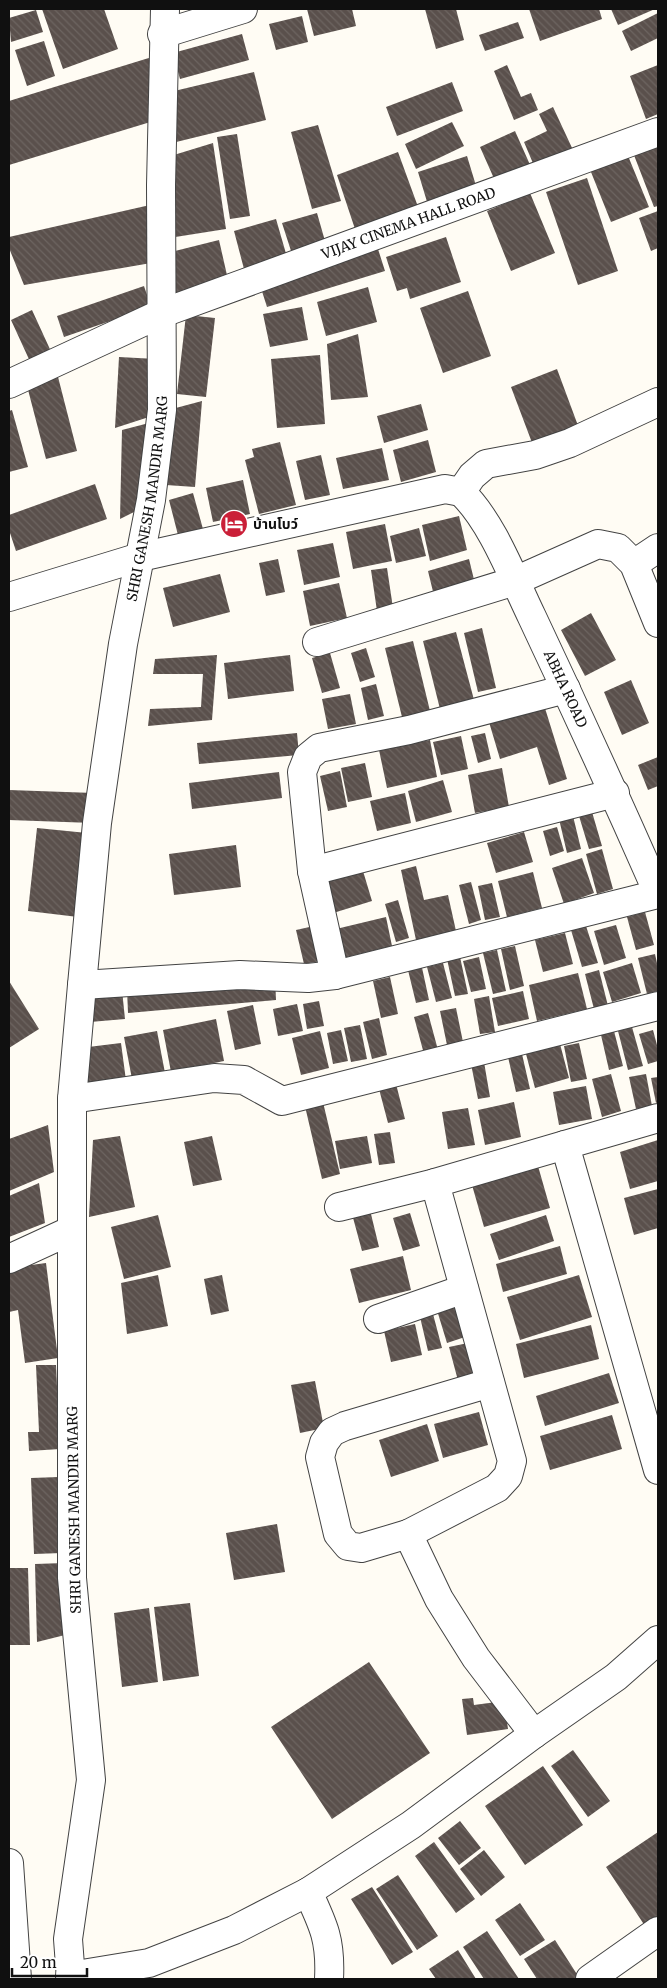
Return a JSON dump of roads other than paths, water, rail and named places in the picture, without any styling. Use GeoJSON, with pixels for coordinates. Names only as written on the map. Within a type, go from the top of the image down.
{"type":"FeatureCollection","features":[{"type":"Feature","properties":{"kind":"street"},"geometry":{"type":"LineString","coordinates":[[164,22],[243,9]]}},
{"type":"Feature","properties":{"kind":"street","name":"SHRI GANESH MANDIR MARG"},"geometry":{"type":"LineString","coordinates":[[70,1978],[68,1940],[91,1780],[72,1578],[72,1099],[97,823],[123,644],[151,500],[162,410],[160,314],[164,22]]}},
{"type":"Feature","properties":{"kind":"street","name":"VIJAY CINEMA HALL ROAD"},"geometry":{"type":"LineString","coordinates":[[9,384],[160,314],[658,132]]}},
{"type":"Feature","properties":{"kind":"street"},"geometry":{"type":"LineString","coordinates":[[9,597],[140,557],[445,489],[461,492],[472,476],[486,464],[536,454],[570,443],[658,402]]}},
{"type":"Feature","properties":{"kind":"street","name":"ABHA ROAD"},"geometry":{"type":"LineString","coordinates":[[461,492],[477,507],[515,581],[615,793],[658,893]]}},
{"type":"Feature","properties":{"kind":"street"},"geometry":{"type":"LineString","coordinates":[[318,642],[515,581],[598,544],[618,548],[634,564],[658,623]]}},
{"type":"Feature","properties":{"kind":"street"},"geometry":{"type":"LineString","coordinates":[[634,564],[658,548]]}},
{"type":"Feature","properties":{"kind":"street"},"geometry":{"type":"LineString","coordinates":[[335,974],[312,871],[302,772],[308,758],[319,748],[409,730],[566,689]]}},
{"type":"Feature","properties":{"kind":"street"},"geometry":{"type":"LineString","coordinates":[[312,871],[615,793]]}},
{"type":"Feature","properties":{"kind":"street"},"geometry":{"type":"LineString","coordinates":[[82,985],[240,975],[308,978],[335,974],[658,893]]}},
{"type":"Feature","properties":{"kind":"street"},"geometry":{"type":"LineString","coordinates":[[72,1099],[214,1078],[244,1080],[282,1101],[658,1006]]}},
{"type":"Feature","properties":{"kind":"street"},"geometry":{"type":"LineString","coordinates":[[339,1206],[435,1183],[658,1118]]}},
{"type":"Feature","properties":{"kind":"street"},"geometry":{"type":"LineString","coordinates":[[565,1145],[658,1470]]}},
{"type":"Feature","properties":{"kind":"street"},"geometry":{"type":"LineString","coordinates":[[435,1183],[512,1461],[508,1476],[497,1488],[408,1534],[361,1548],[348,1546],[338,1534],[320,1457],[324,1443],[332,1432],[345,1426],[490,1383]]}},
{"type":"Feature","properties":{"kind":"street"},"geometry":{"type":"LineString","coordinates":[[9,1259],[72,1230]]}},
{"type":"Feature","properties":{"kind":"street"},"geometry":{"type":"LineString","coordinates":[[378,1320],[464,1289]]}},
{"type":"Feature","properties":{"kind":"street"},"geometry":{"type":"LineString","coordinates":[[408,1534],[439,1599],[471,1650],[534,1734]]}},
{"type":"Feature","properties":{"kind":"street"},"geometry":{"type":"LineString","coordinates":[[70,1978],[149,1963],[234,1930],[308,1892],[411,1825],[534,1734],[616,1677],[658,1640]]}},
{"type":"Feature","properties":{"kind":"street"},"geometry":{"type":"LineString","coordinates":[[9,1863],[17,1979]]}},
{"type":"Feature","properties":{"kind":"street"},"geometry":{"type":"LineString","coordinates":[[308,1892],[326,1930],[330,1954],[329,1979]]}},
{"type":"Feature","properties":{"kind":"street"},"geometry":{"type":"LineString","coordinates":[[590,1979],[658,1931]]}},
{"type":"Feature","properties":{"kind":"place","name":"บ้านโบว์"},"geometry":{"type":"Point","coordinates":[234,524]}}]}
